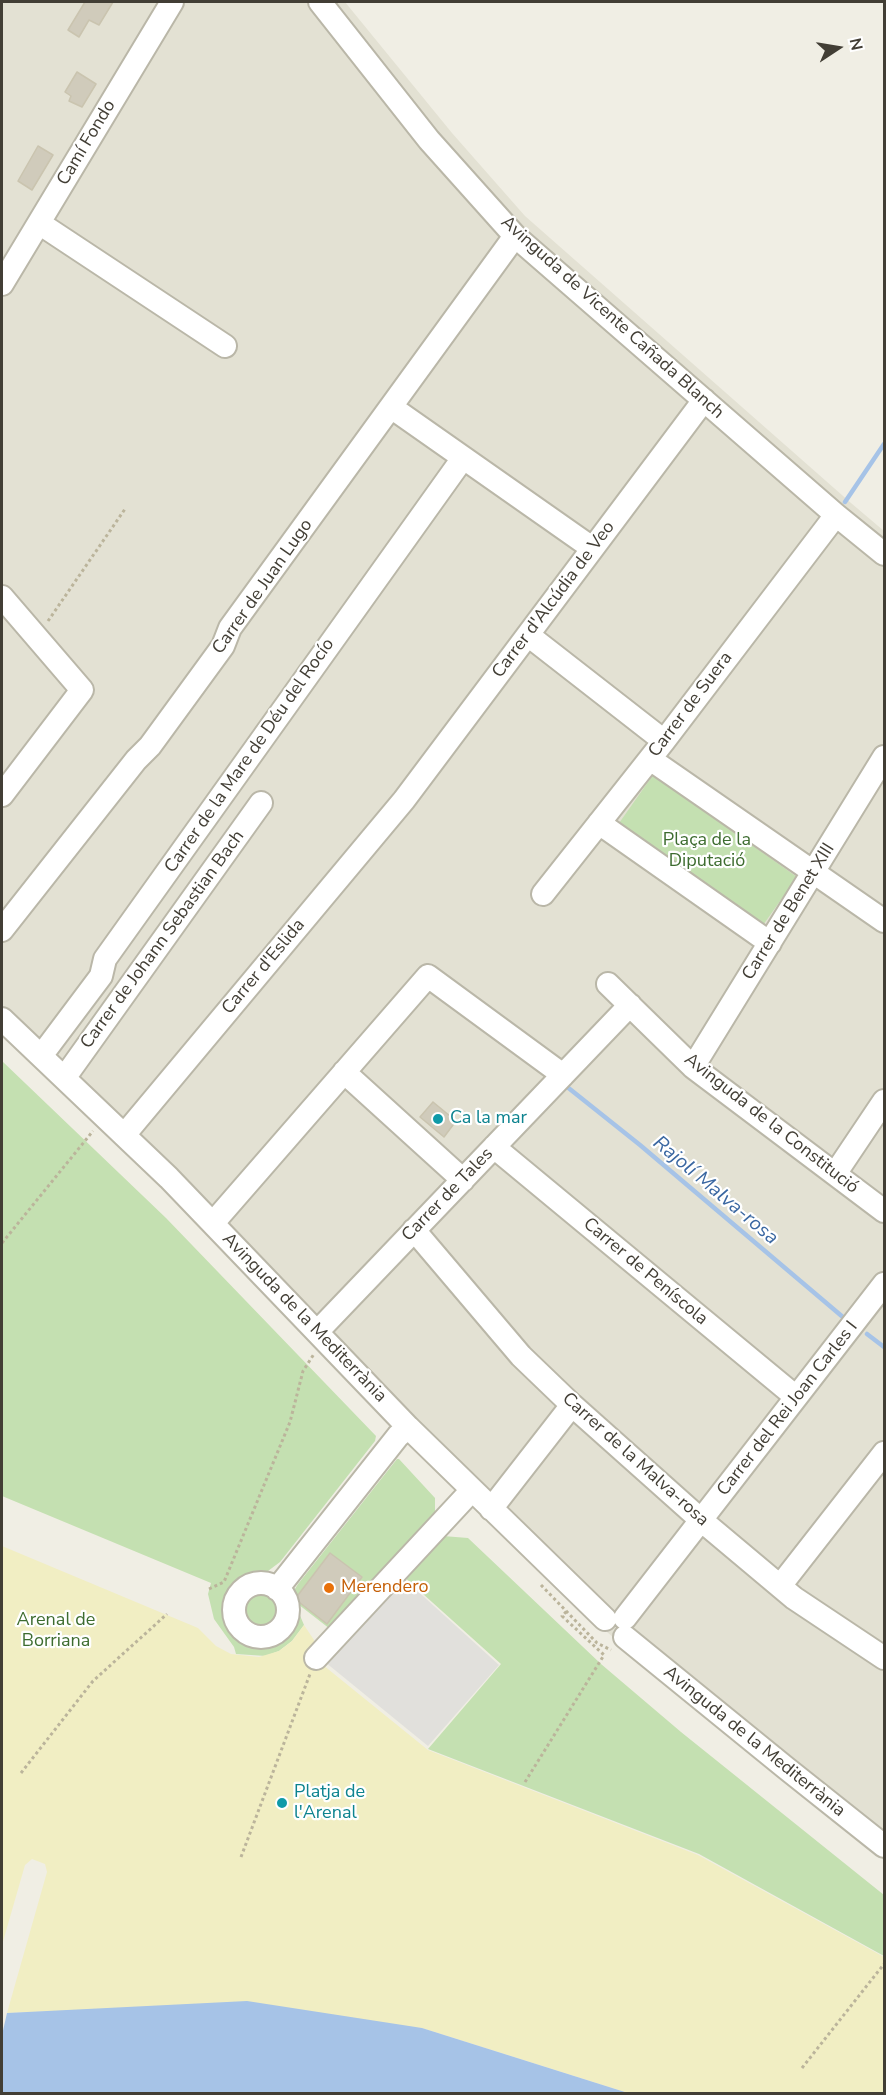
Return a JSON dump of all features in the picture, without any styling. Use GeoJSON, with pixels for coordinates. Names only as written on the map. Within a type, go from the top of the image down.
{"type":"FeatureCollection","features":[{"type":"Feature","properties":{"kind":"street","name":"Camí Fondo"},"geometry":{"type":"LineString","coordinates":[[2,284],[172,2]]}},
{"type":"Feature","properties":{"kind":"street","name":"Avinguda de Vicente Cañada Blanch"},"geometry":{"type":"LineString","coordinates":[[320,2],[429,140],[515,236],[836,515],[885,554]]}},
{"type":"Feature","properties":{"kind":"street"},"geometry":{"type":"LineString","coordinates":[[39,223],[225,346]]}},
{"type":"Feature","properties":{"kind":"street","name":"Carrer de Juan Lugo"},"geometry":{"type":"LineString","coordinates":[[2,930],[136,760],[150,746],[223,646],[230,628],[515,236]]}},
{"type":"Feature","properties":{"kind":"street","name":"Carrer d'Alcúdia de Veo"},"geometry":{"type":"LineString","coordinates":[[404,800],[705,400]]}},
{"type":"Feature","properties":{"kind":"street"},"geometry":{"type":"LineString","coordinates":[[391,407],[592,548]]}},
{"type":"Feature","properties":{"kind":"street","name":"Carrer de la Mare de Déu del Rocío"},"geometry":{"type":"LineString","coordinates":[[41,1056],[100,976],[105,959],[462,458]]}},
{"type":"Feature","properties":{"kind":"street","name":"Carrer de Suera"},"geometry":{"type":"LineString","coordinates":[[543,894],[664,741],[836,515]]}},
{"type":"Feature","properties":{"kind":"street"},"geometry":{"type":"LineString","coordinates":[[2,597],[82,690],[2,795]]}},
{"type":"Feature","properties":{"kind":"street"},"geometry":{"type":"LineString","coordinates":[[528,635],[664,741]]}},
{"type":"Feature","properties":{"kind":"street","name":"Carrer de Benet XIII"},"geometry":{"type":"LineString","coordinates":[[693,1067],[885,757]]}},
{"type":"Feature","properties":{"kind":"street"},"geometry":{"type":"LineString","coordinates":[[650,759],[885,921]]}},
{"type":"Feature","properties":{"kind":"street","name":"Carrer d'Eslida"},"geometry":{"type":"LineString","coordinates":[[125,1134],[404,800]]}},
{"type":"Feature","properties":{"kind":"street","name":"Carrer de Johann Sebastian Bach"},"geometry":{"type":"LineString","coordinates":[[65,1077],[261,803]]}},
{"type":"Feature","properties":{"kind":"street"},"geometry":{"type":"LineString","coordinates":[[599,823],[770,943]]}},
{"type":"Feature","properties":{"kind":"street"},"geometry":{"type":"LineString","coordinates":[[213,1223],[428,976],[563,1075]]}},
{"type":"Feature","properties":{"kind":"street","name":"Avinguda de la Constitució"},"geometry":{"type":"LineString","coordinates":[[608,984],[693,1067],[885,1211]]}},
{"type":"Feature","properties":{"kind":"street","name":"Carrer de Tales"},"geometry":{"type":"LineString","coordinates":[[317,1341],[414,1230],[630,1005]]}},
{"type":"Feature","properties":{"kind":"street","name":"Avinguda de la Mediterrània"},"geometry":{"type":"LineString","coordinates":[[2,1019],[125,1134],[213,1223],[317,1341],[408,1426],[581,1598],[618,1625],[786,1768],[885,1846]]}},
{"type":"Feature","properties":{"kind":"street"},"geometry":{"type":"LineString","coordinates":[[344,1072],[463,1180]]}},
{"type":"Feature","properties":{"kind":"street"},"geometry":{"type":"LineString","coordinates":[[835,1174],[885,1101]]}},
{"type":"Feature","properties":{"kind":"street","name":"Carrer de Peníscola"},"geometry":{"type":"LineString","coordinates":[[494,1147],[796,1397]]}},
{"type":"Feature","properties":{"kind":"street","name":"Carrer de la Malva-rosa"},"geometry":{"type":"LineString","coordinates":[[414,1230],[521,1356],[572,1405],[701,1520],[780,1586],[885,1658]]}},
{"type":"Feature","properties":{"kind":"street","name":"Carrer del Rei Joan Carles I"},"geometry":{"type":"LineString","coordinates":[[618,1625],[885,1284]]}},
{"type":"Feature","properties":{"kind":"street"},"geometry":{"type":"LineString","coordinates":[[491,1509],[572,1405]]}},
{"type":"Feature","properties":{"kind":"street"},"geometry":{"type":"LineString","coordinates":[[277,1589],[408,1426]]}},
{"type":"Feature","properties":{"kind":"street"},"geometry":{"type":"LineString","coordinates":[[780,1586],[885,1453]]}},
{"type":"Feature","properties":{"kind":"street"},"geometry":{"type":"LineString","coordinates":[[316,1658],[472,1490]]}},
{"type":"Feature","properties":{"kind":"path"},"geometry":{"type":"LineString","coordinates":[[37,638],[125,508]]}},
{"type":"Feature","properties":{"kind":"path"},"geometry":{"type":"LineString","coordinates":[[2,1243],[98,1125]]}},
{"type":"Feature","properties":{"kind":"path"},"geometry":{"type":"LineString","coordinates":[[209,1589],[224,1582],[290,1422],[303,1371],[317,1341]]}},
{"type":"Feature","properties":{"kind":"path"},"geometry":{"type":"LineString","coordinates":[[525,1782],[604,1655],[562,1616],[581,1598]]}},
{"type":"Feature","properties":{"kind":"path"},"geometry":{"type":"LineString","coordinates":[[21,1773],[93,1682],[166,1614]]}},
{"type":"Feature","properties":{"kind":"path"},"geometry":{"type":"LineString","coordinates":[[241,1857],[316,1658]]}},
{"type":"Feature","properties":{"kind":"path"},"geometry":{"type":"LineString","coordinates":[[802,2068],[885,1964]]}},
{"type":"Feature","properties":{"kind":"shaded area"},"geometry":{"type":"Polygon","coordinates":[[[2,2],[345,2],[452,133],[525,216],[884,531],[884,1860],[723,1732],[607,1632],[500,1532],[105,1126],[2,1032],[2,2]]]}},
{"type":"Feature","properties":{"kind":"shaded area"},"geometry":{"type":"Polygon","coordinates":[[[402,1577],[499,1665],[428,1746],[325,1662],[402,1577]]]}},
{"type":"Feature","properties":{"kind":"green space","name":"Plaça de la Diputació"},"geometry":{"type":"Polygon","coordinates":[[[653,775],[797,877],[761,928],[617,826],[653,775]]]}},
{"type":"Feature","properties":{"kind":"green space"},"geometry":{"type":"Polygon","coordinates":[[[2,1061],[166,1218],[376,1436],[375,1441],[280,1562],[268,1571],[245,1576],[233,1583],[227,1594],[224,1605],[225,1622],[234,1636],[246,1644],[260,1646],[282,1640],[293,1626],[296,1606],[304,1625],[292,1641],[279,1651],[266,1656],[236,1654],[234,1647],[214,1619],[208,1594],[211,1583],[2,1496],[2,1061]]]}},
{"type":"Feature","properties":{"kind":"green space"},"geometry":{"type":"Polygon","coordinates":[[[397,1459],[435,1498],[435,1513],[330,1629],[294,1601],[293,1592],[397,1459]]]}},
{"type":"Feature","properties":{"kind":"green space"},"geometry":{"type":"Polygon","coordinates":[[[443,1536],[468,1538],[601,1664],[681,1732],[884,1895],[884,1956],[699,1854],[428,1749],[501,1664],[403,1576],[443,1536]]]}},
{"type":"Feature","properties":{"kind":"green space"},"geometry":{"type":"Polygon","coordinates":[[[259,1590],[267,1591],[273,1596],[278,1602],[278,1618],[273,1624],[267,1629],[259,1630],[251,1629],[245,1624],[240,1618],[239,1610],[240,1602],[245,1596],[251,1591],[259,1590]]]}},
{"type":"Feature","properties":{"kind":"sand","name":"Platja de l'Arenal"},"geometry":{"type":"Polygon","coordinates":[[[2,1546],[198,1628],[216,1646],[231,1654],[259,1657],[279,1651],[292,1641],[304,1625],[314,1640],[323,1665],[428,1750],[698,1855],[884,1957],[884,2093],[628,2093],[422,2028],[85,2010],[7,2013],[47,1872],[45,1864],[32,1859],[25,1865],[2,1945],[2,1546]]]}},
{"type":"Feature","properties":{"kind":"water"},"geometry":{"type":"Polygon","coordinates":[[[247,2001],[422,2028],[628,2093],[2,2093],[2,2035],[7,2013],[247,2001]]]}},
{"type":"Feature","properties":{"kind":"building"},"geometry":{"type":"Polygon","coordinates":[[[85,2],[113,2],[99,25],[89,20],[79,37],[68,30],[85,2]]]}},
{"type":"Feature","properties":{"kind":"building"},"geometry":{"type":"Polygon","coordinates":[[[77,72],[96,84],[82,107],[69,101],[71,96],[65,92],[77,72]]]}},
{"type":"Feature","properties":{"kind":"building"},"geometry":{"type":"Polygon","coordinates":[[[38,146],[53,155],[32,190],[18,181],[38,146]]]}},
{"type":"Feature","properties":{"kind":"building","name":"Ca la mar"},"geometry":{"type":"Polygon","coordinates":[[[433,1102],[456,1121],[444,1137],[420,1117],[433,1102]]]}},
{"type":"Feature","properties":{"kind":"building","name":"Merendero"},"geometry":{"type":"Polygon","coordinates":[[[330,1553],[362,1577],[327,1624],[295,1599],[330,1553]]]}},
{"type":"Feature","properties":{"kind":"waterway"},"geometry":{"type":"LineString","coordinates":[[845,502],[884,444]]}},
{"type":"Feature","properties":{"kind":"waterway","name":"Rajolí Malva-rosa"},"geometry":{"type":"LineString","coordinates":[[566,1086],[640,1145],[844,1318]]}},
{"type":"Feature","properties":{"kind":"waterway","name":"Rajolí Malva-rosa"},"geometry":{"type":"LineString","coordinates":[[867,1334],[884,1347]]}},
{"type":"Feature","properties":{"kind":"place","name":"Ca la mar"},"geometry":{"type":"Point","coordinates":[438,1119]}},
{"type":"Feature","properties":{"kind":"place","name":"Merendero"},"geometry":{"type":"Point","coordinates":[329,1588]}},
{"type":"Feature","properties":{"kind":"place","name":"Platja de l'Arenal"},"geometry":{"type":"Point","coordinates":[282,1803]}},
{"type":"Feature","properties":{"kind":"park label","name":"Arenal de Borriana"},"geometry":{"type":"Point","coordinates":[56,1631]}}]}
